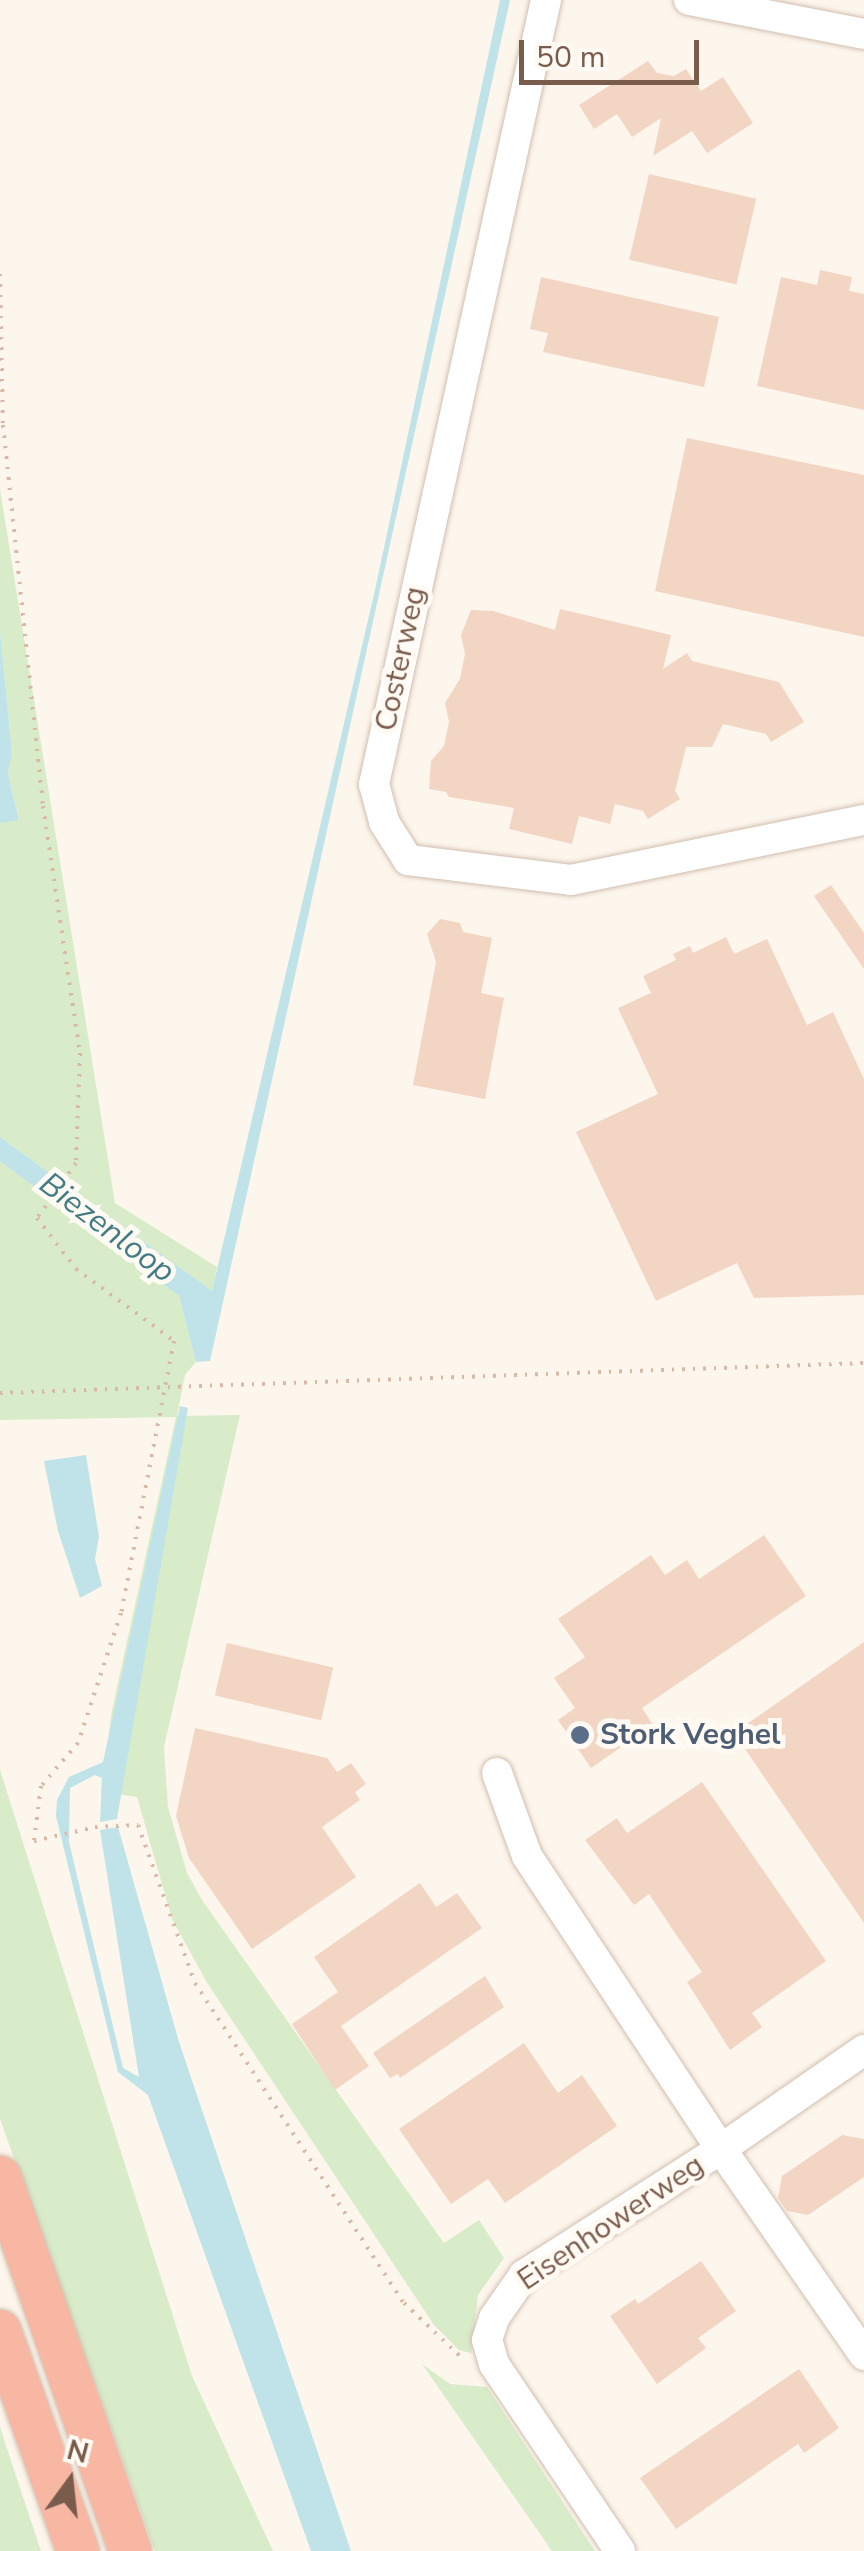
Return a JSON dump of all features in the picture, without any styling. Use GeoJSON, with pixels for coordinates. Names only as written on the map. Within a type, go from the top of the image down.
{"type":"FeatureCollection","features":[{"type":"Feature","properties":{"kind":"highway"},"geometry":{"type":"LineString","coordinates":[[0,2177],[130,2551]]}},
{"type":"Feature","properties":{"kind":"highway"},"geometry":{"type":"LineString","coordinates":[[0,2330],[78,2551]]}},
{"type":"Feature","properties":{"kind":"street","name":"Costerweg"},"geometry":{"type":"LineString","coordinates":[[546,0],[374,784],[384,822],[408,860],[571,880],[864,820]]}},
{"type":"Feature","properties":{"kind":"street"},"geometry":{"type":"LineString","coordinates":[[689,0],[864,34]]}},
{"type":"Feature","properties":{"kind":"street"},"geometry":{"type":"LineString","coordinates":[[497,1773],[527,1856],[721,2150],[864,2355]]}},
{"type":"Feature","properties":{"kind":"street","name":"Eisenhowerweg"},"geometry":{"type":"LineString","coordinates":[[494,2364],[487,2340],[494,2318],[524,2275],[721,2150],[864,2050]]}},
{"type":"Feature","properties":{"kind":"street"},"geometry":{"type":"LineString","coordinates":[[494,2364],[620,2551]]}},
{"type":"Feature","properties":{"kind":"path"},"geometry":{"type":"LineString","coordinates":[[0,274],[2,424],[42,806],[80,1053],[76,1163],[38,1218],[76,1269],[174,1341],[121,1613],[78,1743],[41,1786],[34,1842],[95,1827],[138,1824],[195,1983],[404,2304],[461,2360],[494,2364]]}},
{"type":"Feature","properties":{"kind":"path"},"geometry":{"type":"LineString","coordinates":[[0,1393],[864,1364]]}},
{"type":"Feature","properties":{"kind":"green space"},"geometry":{"type":"Polygon","coordinates":[[[0,489],[115,1203],[217,1267],[212,1292],[0,1137],[0,823],[19,819],[8,774],[12,753],[0,631],[0,489]]]}},
{"type":"Feature","properties":{"kind":"green space"},"geometry":{"type":"Polygon","coordinates":[[[0,1161],[179,1296],[196,1362],[185,1375],[177,1416],[240,1415],[164,1747],[168,1807],[187,1873],[202,1900],[444,2243],[479,2220],[504,2258],[478,2295],[471,2353],[459,2350],[434,2325],[206,1981],[172,1919],[137,1797],[101,1792],[112,1710],[176,1417],[0,1420],[0,1161]]]}},
{"type":"Feature","properties":{"kind":"green space"},"geometry":{"type":"Polygon","coordinates":[[[0,1770],[192,2376],[273,2551],[155,2551],[0,2119],[0,1770]]]}},
{"type":"Feature","properties":{"kind":"green space"},"geometry":{"type":"Polygon","coordinates":[[[422,2364],[450,2384],[487,2387],[595,2551],[552,2551],[422,2364]]]}},
{"type":"Feature","properties":{"kind":"green space"},"geometry":{"type":"Polygon","coordinates":[[[0,2427],[16,2476],[41,2551],[0,2551],[0,2427]]]}},
{"type":"Feature","properties":{"kind":"water","name":"Biezenloop"},"geometry":{"type":"Polygon","coordinates":[[[500,0],[510,0],[210,1361],[196,1362],[179,1296],[0,1161],[0,1137],[212,1291],[375,590],[500,0]]]}},
{"type":"Feature","properties":{"kind":"water"},"geometry":{"type":"Polygon","coordinates":[[[0,631],[12,753],[8,774],[19,820],[0,823],[0,631]]]}},
{"type":"Feature","properties":{"kind":"water"},"geometry":{"type":"Polygon","coordinates":[[[180,1406],[188,1408],[117,1819],[100,1822],[102,1778],[95,1775],[70,1788],[69,1842],[123,2068],[139,2077],[100,1830],[118,1827],[179,2042],[351,2551],[311,2551],[148,2095],[118,2072],[56,1816],[57,1800],[69,1777],[103,1762],[180,1406]]]}},
{"type":"Feature","properties":{"kind":"water"},"geometry":{"type":"Polygon","coordinates":[[[86,1455],[99,1537],[95,1559],[102,1586],[80,1598],[58,1531],[44,1461],[86,1455]]]}},
{"type":"Feature","properties":{"kind":"building"},"geometry":{"type":"Polygon","coordinates":[[[648,61],[657,73],[674,76],[686,69],[701,91],[723,77],[753,123],[707,153],[692,131],[653,156],[661,118],[632,137],[617,114],[594,129],[579,105],[648,61]]]}},
{"type":"Feature","properties":{"kind":"building"},"geometry":{"type":"Polygon","coordinates":[[[649,174],[756,199],[736,284],[629,260],[649,174]]]}},
{"type":"Feature","properties":{"kind":"building"},"geometry":{"type":"Polygon","coordinates":[[[820,270],[852,277],[849,291],[864,294],[864,410],[757,386],[781,277],[817,285],[820,270]]]}},
{"type":"Feature","properties":{"kind":"building"},"geometry":{"type":"Polygon","coordinates":[[[541,277],[719,317],[704,387],[543,352],[548,333],[530,329],[541,277]]]}},
{"type":"Feature","properties":{"kind":"building"},"geometry":{"type":"Polygon","coordinates":[[[687,438],[864,475],[864,637],[655,591],[687,438]]]}},
{"type":"Feature","properties":{"kind":"building"},"geometry":{"type":"Polygon","coordinates":[[[560,609],[671,635],[663,669],[687,653],[692,661],[779,682],[804,722],[771,742],[766,734],[723,724],[712,747],[686,747],[675,791],[680,799],[648,819],[643,811],[615,804],[610,824],[579,816],[572,844],[509,829],[514,808],[449,797],[446,792],[429,789],[431,761],[444,746],[449,722],[445,703],[460,679],[465,654],[461,635],[471,610],[493,611],[555,630],[560,609]]]}},
{"type":"Feature","properties":{"kind":"building"},"geometry":{"type":"Polygon","coordinates":[[[831,885],[864,933],[864,969],[814,896],[831,885]]]}},
{"type":"Feature","properties":{"kind":"building"},"geometry":{"type":"Polygon","coordinates":[[[440,919],[460,923],[463,932],[492,938],[481,993],[504,998],[485,1099],[413,1085],[436,962],[427,934],[440,919]]]}},
{"type":"Feature","properties":{"kind":"building"},"geometry":{"type":"Polygon","coordinates":[[[726,937],[734,954],[767,939],[807,1025],[833,1012],[864,1079],[864,1295],[754,1298],[737,1263],[656,1301],[576,1132],[658,1094],[618,1008],[651,993],[643,976],[676,960],[673,954],[690,946],[693,953],[726,937]]]}},
{"type":"Feature","properties":{"kind":"building"},"geometry":{"type":"Polygon","coordinates":[[[764,1535],[806,1596],[642,1708],[653,1725],[591,1768],[558,1720],[575,1708],[554,1678],[585,1657],[558,1619],[651,1555],[665,1575],[687,1560],[699,1579],[764,1535]]]}},
{"type":"Feature","properties":{"kind":"building"},"geometry":{"type":"Polygon","coordinates":[[[864,1642],[864,1923],[734,1733],[864,1642]]]}},
{"type":"Feature","properties":{"kind":"building"},"geometry":{"type":"Polygon","coordinates":[[[227,1643],[333,1668],[321,1720],[215,1696],[227,1643]]]}},
{"type":"Feature","properties":{"kind":"building"},"geometry":{"type":"Polygon","coordinates":[[[195,1728],[327,1758],[337,1772],[351,1763],[366,1784],[355,1792],[360,1800],[322,1827],[356,1877],[252,1949],[189,1858],[176,1816],[195,1728]]]}},
{"type":"Feature","properties":{"kind":"building"},"geometry":{"type":"Polygon","coordinates":[[[702,1782],[826,1961],[752,2013],[762,2027],[730,2050],[687,1982],[702,1972],[649,1894],[634,1905],[585,1840],[617,1818],[627,1833],[702,1782]]]}},
{"type":"Feature","properties":{"kind":"building"},"geometry":{"type":"Polygon","coordinates":[[[420,1883],[436,1907],[457,1893],[482,1928],[341,2026],[369,2066],[335,2090],[292,2024],[338,1992],[314,1957],[420,1883]]]}},
{"type":"Feature","properties":{"kind":"building"},"geometry":{"type":"Polygon","coordinates":[[[485,1976],[504,2007],[400,2078],[398,2074],[390,2078],[373,2053],[485,1976]]]}},
{"type":"Feature","properties":{"kind":"building"},"geometry":{"type":"Polygon","coordinates":[[[524,2043],[558,2093],[582,2075],[617,2126],[505,2203],[488,2179],[451,2204],[399,2129],[524,2043]]]}},
{"type":"Feature","properties":{"kind":"building"},"geometry":{"type":"Polygon","coordinates":[[[842,2135],[864,2139],[864,2177],[808,2215],[787,2211],[778,2198],[782,2176],[842,2135]]]}},
{"type":"Feature","properties":{"kind":"building"},"geometry":{"type":"Polygon","coordinates":[[[701,2261],[736,2311],[698,2338],[706,2348],[657,2384],[610,2316],[635,2299],[638,2304],[701,2261]]]}},
{"type":"Feature","properties":{"kind":"building"},"geometry":{"type":"Polygon","coordinates":[[[799,2369],[839,2428],[804,2453],[798,2444],[676,2529],[640,2478],[799,2369]]]}},
{"type":"Feature","properties":{"kind":"place","name":"Stork Veghel"},"geometry":{"type":"Point","coordinates":[580,1735]}}]}
